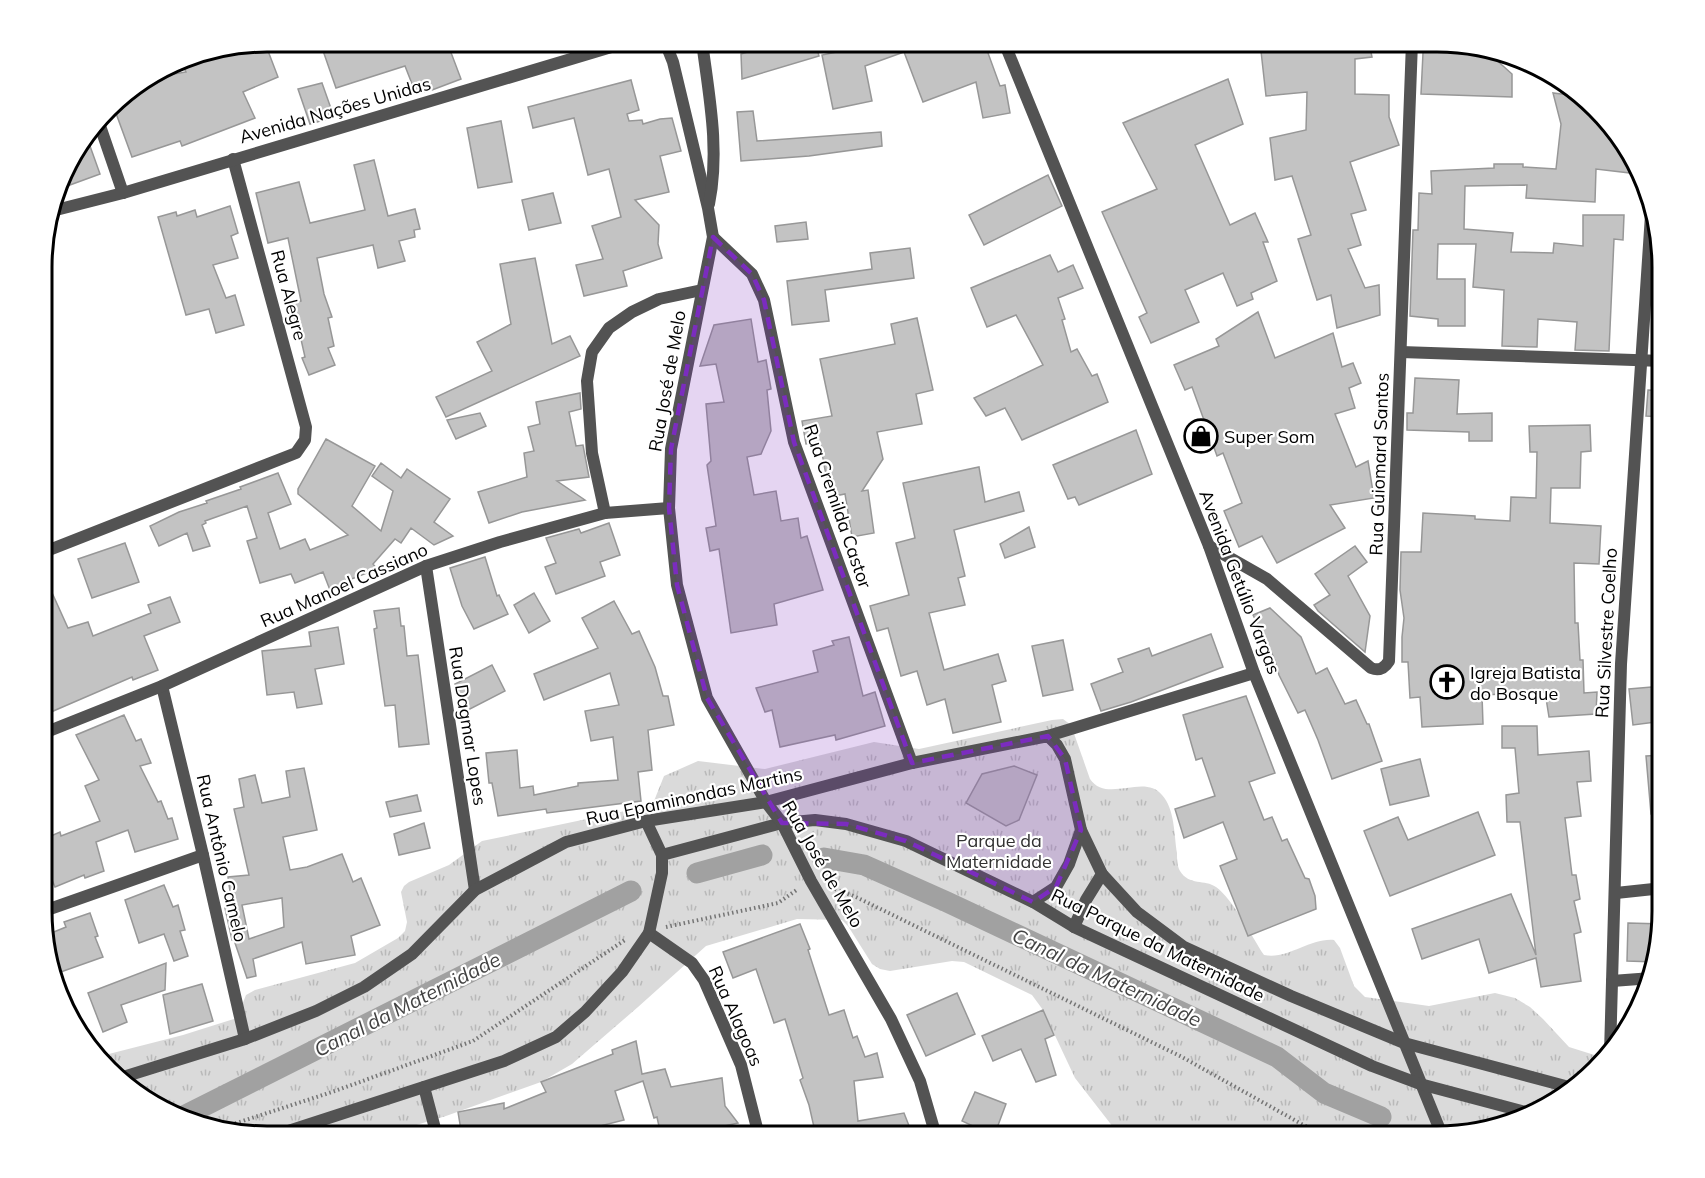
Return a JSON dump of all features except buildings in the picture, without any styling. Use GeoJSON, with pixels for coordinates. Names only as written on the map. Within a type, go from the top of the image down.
{"type":"FeatureCollection","features":[{"type":"Feature","properties":{"kind":"street","name":"Avenida Nações Unidas"},"geometry":{"type":"LineString","coordinates":[[61,210],[594,52]]}},
{"type":"Feature","properties":{"kind":"street","name":"Rua José de Melo"},"geometry":{"type":"LineString","coordinates":[[669,52],[708,208],[713,237],[671,449],[669,508],[677,585],[707,698],[766,802],[782,823],[811,881],[891,1019],[920,1080],[933,1126]]}},
{"type":"Feature","properties":{"kind":"street"},"geometry":{"type":"LineString","coordinates":[[703,52],[715,145],[714,180],[708,208]]}},
{"type":"Feature","properties":{"kind":"street","name":"Avenida Getúlio Vargas"},"geometry":{"type":"LineString","coordinates":[[1008,52],[1209,546],[1254,673],[1438,1126]]}},
{"type":"Feature","properties":{"kind":"street","name":"Rua Guiomard Santos"},"geometry":{"type":"LineString","coordinates":[[1209,546],[1267,579],[1371,668],[1376,670],[1386,666],[1390,656],[1412,52]]}},
{"type":"Feature","properties":{"kind":"street"},"geometry":{"type":"LineString","coordinates":[[102,131],[123,193]]}},
{"type":"Feature","properties":{"kind":"street","name":"Rua Alegre"},"geometry":{"type":"LineString","coordinates":[[52,549],[296,453],[305,440],[306,427],[233,159]]}},
{"type":"Feature","properties":{"kind":"street","name":"Rua Silvestre Coelho"},"geometry":{"type":"LineString","coordinates":[[1610,1038],[1621,664],[1650,233]]}},
{"type":"Feature","properties":{"kind":"street","name":"Rua Cremilda Castor"},"geometry":{"type":"LineString","coordinates":[[713,237],[752,273],[764,300],[794,442],[912,764]]}},
{"type":"Feature","properties":{"kind":"street","name":"Rua José de Melo"},"geometry":{"type":"LineString","coordinates":[[604,513],[592,453],[587,381],[592,352],[609,328],[632,312],[659,299],[702,290]]}},
{"type":"Feature","properties":{"kind":"street"},"geometry":{"type":"LineString","coordinates":[[1401,352],[1652,361]]}},
{"type":"Feature","properties":{"kind":"street","name":"Rua Manoel Cassiano"},"geometry":{"type":"LineString","coordinates":[[53,730],[162,686],[426,566],[500,542],[604,513],[669,508]]}},
{"type":"Feature","properties":{"kind":"street","name":"Rua Dagmar Lopes"},"geometry":{"type":"LineString","coordinates":[[426,566],[474,890]]}},
{"type":"Feature","properties":{"kind":"street","name":"Rua Epaminondas Martins"},"geometry":{"type":"LineString","coordinates":[[129,1075],[245,1039],[316,1011],[364,987],[412,954],[474,890],[566,842],[646,821],[766,802],[912,764],[1048,736],[1254,673]]}},
{"type":"Feature","properties":{"kind":"street","name":"Rua Antônio Camelo"},"geometry":{"type":"LineString","coordinates":[[162,686],[245,1039]]}},
{"type":"Feature","properties":{"kind":"street","name":"Rua Parque da Maternidade"},"geometry":{"type":"LineString","coordinates":[[1048,736],[1057,745],[1065,759],[1081,830],[1102,874],[1137,912],[1184,947],[1291,996],[1404,1043],[1563,1085]]}},
{"type":"Feature","properties":{"kind":"street","name":"Rua Parque da Maternidade"},"geometry":{"type":"LineString","coordinates":[[662,855],[782,823],[815,820],[846,824],[906,841],[1033,902],[1074,927],[1372,1066],[1420,1084],[1518,1110]]}},
{"type":"Feature","properties":{"kind":"street"},"geometry":{"type":"LineString","coordinates":[[304,1126],[504,1061],[556,1037],[585,1012],[622,972],[650,932],[662,873],[662,855],[646,821]]}},
{"type":"Feature","properties":{"kind":"street"},"geometry":{"type":"LineString","coordinates":[[1033,902],[1056,887],[1069,864],[1081,830]]}},
{"type":"Feature","properties":{"kind":"street"},"geometry":{"type":"LineString","coordinates":[[53,909],[203,855]]}},
{"type":"Feature","properties":{"kind":"street"},"geometry":{"type":"LineString","coordinates":[[1074,927],[1086,900],[1102,874]]}},
{"type":"Feature","properties":{"kind":"street"},"geometry":{"type":"LineString","coordinates":[[1616,893],[1652,889]]}},
{"type":"Feature","properties":{"kind":"street","name":"Rua Alagoas"},"geometry":{"type":"LineString","coordinates":[[650,932],[692,963],[704,980],[741,1065],[756,1126]]}},
{"type":"Feature","properties":{"kind":"street"},"geometry":{"type":"LineString","coordinates":[[1612,981],[1641,979]]}},
{"type":"Feature","properties":{"kind":"street"},"geometry":{"type":"LineString","coordinates":[[424,1087],[435,1126]]}},
{"type":"Feature","properties":{"kind":"path"},"geometry":{"type":"LineString","coordinates":[[236,1123],[335,1091],[473,1041],[633,934],[778,903],[811,881],[856,897],[1182,1057],[1305,1126]]}},
{"type":"Feature","properties":{"kind":"highlighted area"},"geometry":{"type":"Polygon","coordinates":[[[713,237],[752,274],[764,300],[794,442],[912,763],[1048,736],[1065,759],[1081,830],[1056,887],[1033,902],[906,841],[846,824],[782,823],[707,698],[677,585],[669,508],[671,449],[713,237]]]}},
{"type":"Feature","properties":{"kind":"green space","name":"Parque da Maternidade"},"geometry":{"type":"Polygon","coordinates":[[[1063,719],[1071,725],[1090,779],[1097,786],[1106,789],[1146,787],[1162,795],[1172,815],[1180,871],[1188,879],[1212,885],[1222,893],[1264,955],[1273,956],[1316,942],[1334,940],[1340,948],[1354,986],[1365,997],[1429,1006],[1495,993],[1515,998],[1530,1007],[1569,1047],[1596,1056],[1569,1081],[1545,1097],[1507,1114],[1466,1124],[1438,1126],[1112,1126],[1075,1078],[1043,1010],[1032,995],[964,962],[952,961],[890,971],[880,969],[872,964],[842,920],[797,919],[706,946],[572,1064],[541,1082],[413,1126],[267,1126],[239,1124],[212,1118],[160,1097],[136,1081],[108,1054],[237,1018],[246,995],[255,990],[355,963],[398,938],[405,931],[407,922],[401,892],[409,882],[449,865],[482,841],[645,808],[654,801],[664,776],[698,761],[765,769],[874,742],[919,749],[1063,719]]]}},
{"type":"Feature","properties":{"kind":"waterway","name":"Canal da Maternidade"},"geometry":{"type":"LineString","coordinates":[[697,873],[762,855]]}},
{"type":"Feature","properties":{"kind":"waterway","name":"Canal da Maternidade"},"geometry":{"type":"LineString","coordinates":[[824,858],[864,865],[947,902],[1277,1057],[1324,1093],[1381,1117]]}},
{"type":"Feature","properties":{"kind":"waterway","name":"Canal da Maternidade"},"geometry":{"type":"LineString","coordinates":[[192,1112],[631,891]]}},
{"type":"Feature","properties":{"kind":"place","name":"Super Som"},"geometry":{"type":"Point","coordinates":[1201,436]}},
{"type":"Feature","properties":{"kind":"place","name":"Igreja Batista do Bosque"},"geometry":{"type":"Point","coordinates":[1447,682]}}]}
